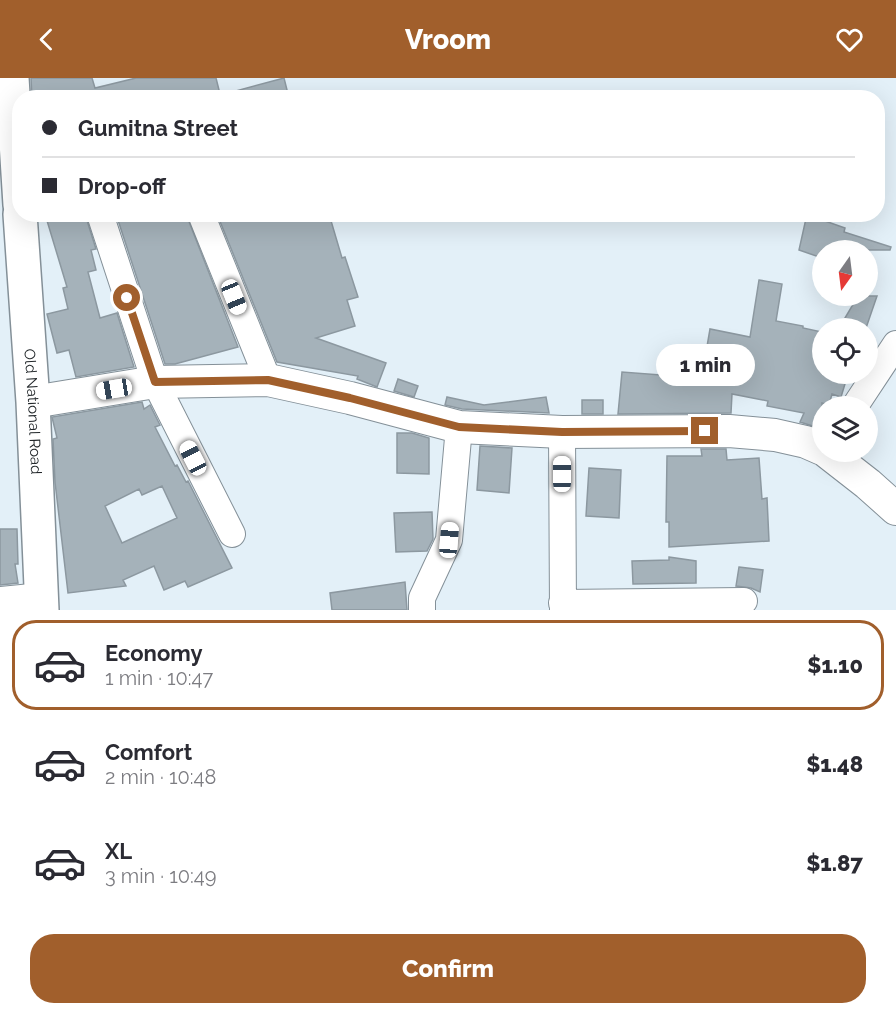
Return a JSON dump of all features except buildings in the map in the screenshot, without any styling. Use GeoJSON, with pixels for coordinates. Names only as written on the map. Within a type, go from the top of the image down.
{"type":"FeatureCollection","features":[{"type":"Feature","properties":{"kind":"main road","name":"Old National Road"},"geometry":{"type":"LineString","coordinates":[[21,222],[33,402],[42,603]]}},
{"type":"Feature","properties":{"kind":"street"},"geometry":{"type":"LineString","coordinates":[[103,222],[155,382],[232,534]]}},
{"type":"Feature","properties":{"kind":"street"},"geometry":{"type":"LineString","coordinates":[[204,222],[268,380]]}},
{"type":"Feature","properties":{"kind":"street"},"geometry":{"type":"LineString","coordinates":[[862,396],[896,344]]}},
{"type":"Feature","properties":{"kind":"street"},"geometry":{"type":"LineString","coordinates":[[33,402],[155,382],[268,380],[350,398],[459,427],[562,432],[729,431],[775,435],[812,445]]}},
{"type":"Feature","properties":{"kind":"street"},"geometry":{"type":"LineString","coordinates":[[422,610],[422,598],[449,540],[459,427]]}},
{"type":"Feature","properties":{"kind":"street"},"geometry":{"type":"LineString","coordinates":[[562,432],[562,606],[744,601]]}},
{"type":"Feature","properties":{"kind":"street"},"geometry":{"type":"LineString","coordinates":[[840,462],[868,483],[896,509]]}},
{"type":"Feature","properties":{"kind":"street"},"geometry":{"type":"LineString","coordinates":[[0,600],[42,603]]}},
{"type":"Feature","properties":{"kind":"route"},"geometry":{"type":"LineString","coordinates":[[127,298],[155,382],[268,380],[350,398],[459,427],[562,432],[705,431]]}}]}
